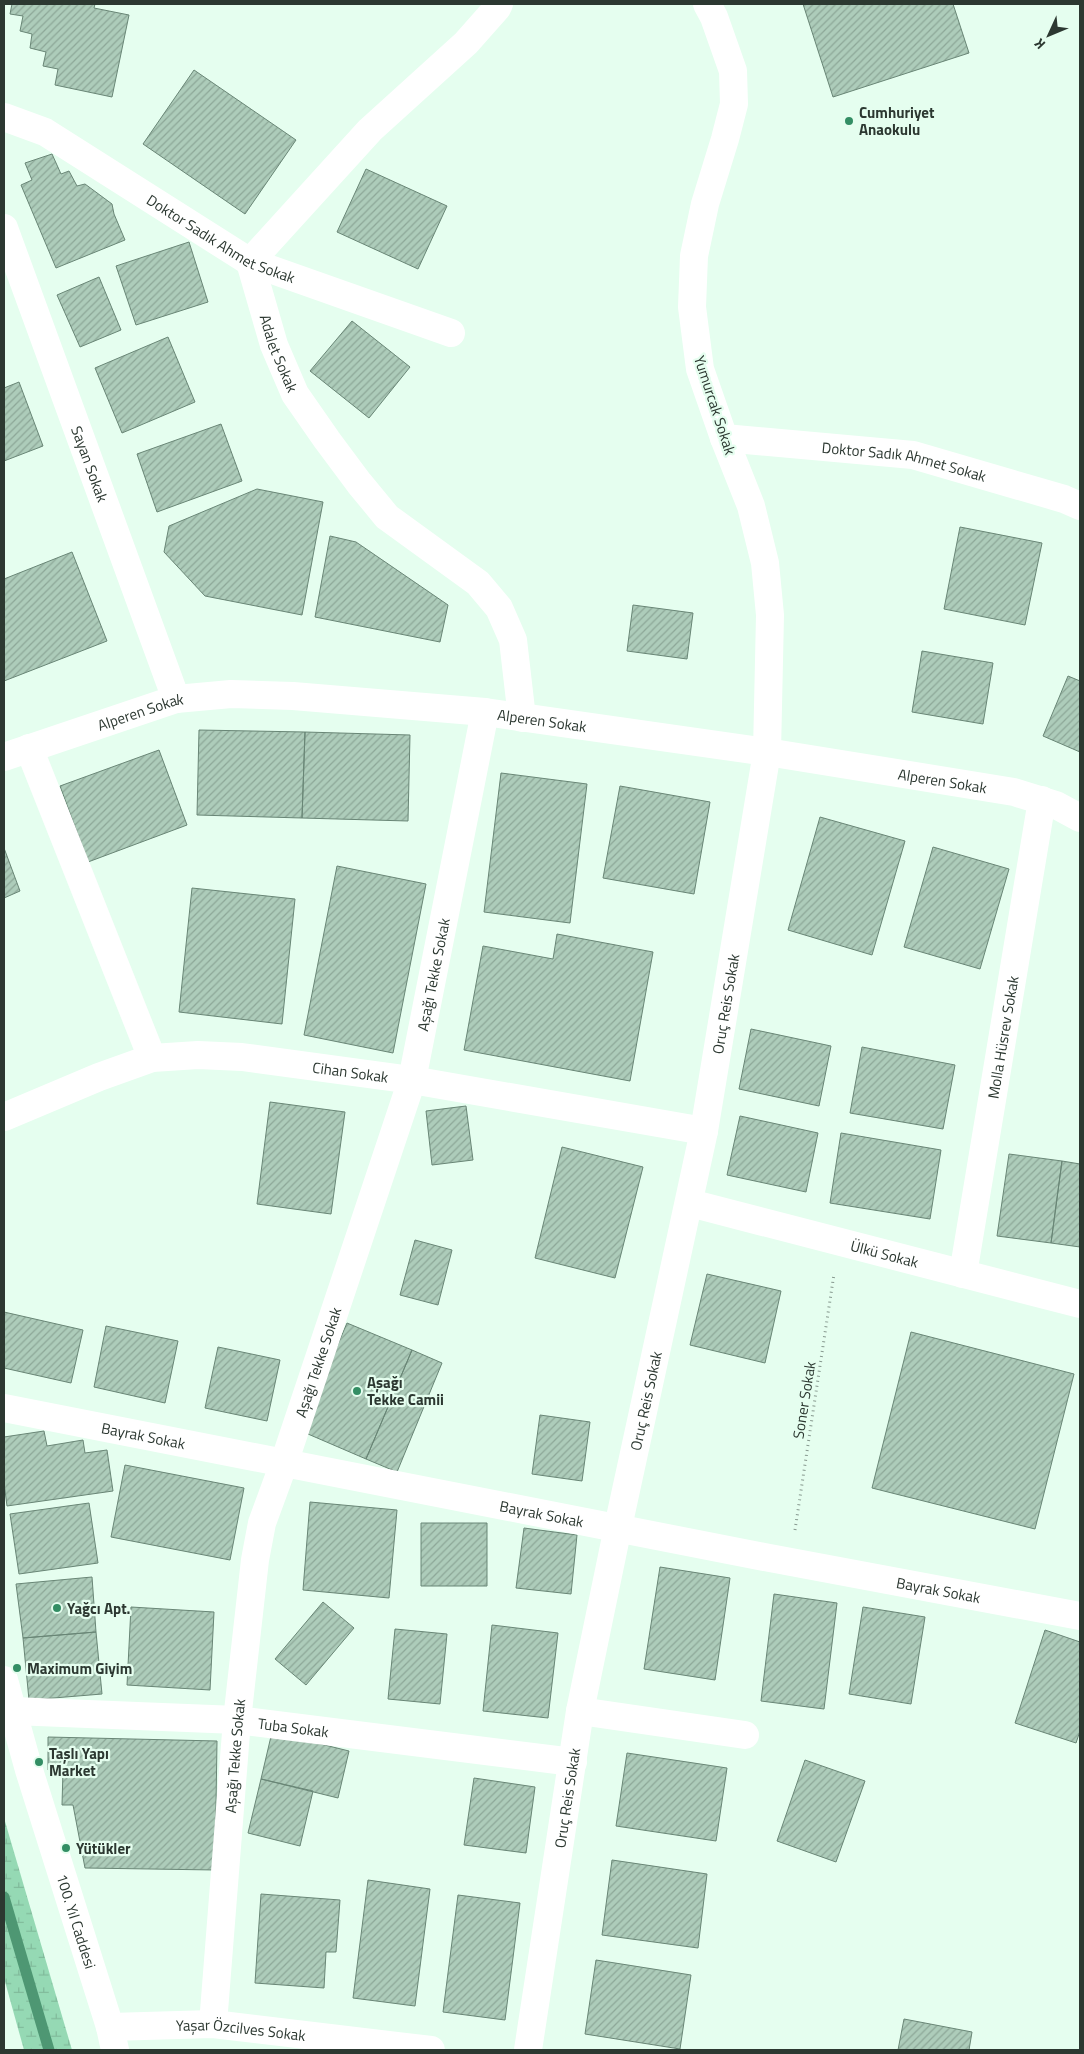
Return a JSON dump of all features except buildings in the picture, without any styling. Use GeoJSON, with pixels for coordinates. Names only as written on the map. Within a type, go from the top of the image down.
{"type":"FeatureCollection","features":[{"type":"Feature","properties":{"kind":"street"},"geometry":{"type":"LineString","coordinates":[[250,262],[370,130],[466,43],[497,8],[498,4]]}},
{"type":"Feature","properties":{"kind":"street","name":"Yumurcak Sokak"},"geometry":{"type":"LineString","coordinates":[[707,4],[714,17],[733,71],[734,104],[705,204],[694,256],[692,307],[700,368],[724,438],[751,506],[765,563],[770,615],[767,752]]}},
{"type":"Feature","properties":{"kind":"street","name":"Doktor Sadık Ahmet Sokak"},"geometry":{"type":"LineString","coordinates":[[4,117],[45,132],[250,262],[451,333]]}},
{"type":"Feature","properties":{"kind":"street","name":"Sayan Sokak"},"geometry":{"type":"LineString","coordinates":[[4,228],[176,699]]}},
{"type":"Feature","properties":{"kind":"street","name":"Adalet Sokak"},"geometry":{"type":"LineString","coordinates":[[250,262],[274,345],[295,394],[328,440],[359,483],[387,517],[478,583],[499,608],[513,640],[522,718]]}},
{"type":"Feature","properties":{"kind":"street","name":"Doktor Sadık Ahmet Sokak"},"geometry":{"type":"LineString","coordinates":[[724,438],[913,455],[1064,499],[1080,506]]}},
{"type":"Feature","properties":{"kind":"street","name":"Alperen Sokak"},"geometry":{"type":"LineString","coordinates":[[4,757],[176,699],[231,694],[293,696],[485,712],[767,752],[1014,792],[1056,805],[1080,818]]}},
{"type":"Feature","properties":{"kind":"street","name":"Aşağı Tekke Sokak"},"geometry":{"type":"LineString","coordinates":[[213,2024],[236,1720],[262,1523],[284,1463],[412,1080],[485,712]]}},
{"type":"Feature","properties":{"kind":"street"},"geometry":{"type":"LineString","coordinates":[[29,748],[152,1058]]}},
{"type":"Feature","properties":{"kind":"street","name":"Oruç Reis Sokak"},"geometry":{"type":"LineString","coordinates":[[528,2050],[580,1711],[704,1131],[767,752]]}},
{"type":"Feature","properties":{"kind":"street","name":"Molla Hüsrev Sokak"},"geometry":{"type":"LineString","coordinates":[[963,1274],[1042,800]]}},
{"type":"Feature","properties":{"kind":"street","name":"Cihan Sokak"},"geometry":{"type":"LineString","coordinates":[[4,1117],[99,1077],[152,1058],[198,1055],[242,1057],[412,1080],[704,1131]]}},
{"type":"Feature","properties":{"kind":"street","name":"Ülkü Sokak"},"geometry":{"type":"LineString","coordinates":[[690,1202],[1080,1304]]}},
{"type":"Feature","properties":{"kind":"street","name":"Bayrak Sokak"},"geometry":{"type":"LineString","coordinates":[[4,1408],[790,1562],[1080,1616]]}},
{"type":"Feature","properties":{"kind":"street","name":"100. Yıl Caddesi"},"geometry":{"type":"LineString","coordinates":[[4,1680],[29,1770],[112,2039]]}},
{"type":"Feature","properties":{"kind":"street","name":"Tuba Sokak"},"geometry":{"type":"LineString","coordinates":[[13,1711],[236,1720],[573,1762]]}},
{"type":"Feature","properties":{"kind":"street"},"geometry":{"type":"LineString","coordinates":[[580,1711],[745,1736]]}},
{"type":"Feature","properties":{"kind":"street","name":"Yaşar Özcilves Sokak"},"geometry":{"type":"LineString","coordinates":[[112,2039],[213,2024],[431,2050]]}},
{"type":"Feature","properties":{"kind":"path","name":"Soner Sokak"},"geometry":{"type":"LineString","coordinates":[[790,1562],[839,1241]]}},
{"type":"Feature","properties":{"kind":"green space"},"geometry":{"type":"Polygon","coordinates":[[[4,1818],[72,2050],[24,2050],[4,1978],[4,1818]]]}},
{"type":"Feature","properties":{"kind":"waterway"},"geometry":{"type":"LineString","coordinates":[[4,1897],[49,2050]]}},
{"type":"Feature","properties":{"kind":"place","name":"Cumhuriyet Anaokulu"},"geometry":{"type":"Point","coordinates":[849,121]}},
{"type":"Feature","properties":{"kind":"place","name":"Aşağı Tekke Camii"},"geometry":{"type":"Point","coordinates":[357,1391]}},
{"type":"Feature","properties":{"kind":"place","name":"Yağcı Apt."},"geometry":{"type":"Point","coordinates":[57,1608]}},
{"type":"Feature","properties":{"kind":"place","name":"Maximum Giyim"},"geometry":{"type":"Point","coordinates":[17,1668]}},
{"type":"Feature","properties":{"kind":"place","name":"Taşlı Yapı Market"},"geometry":{"type":"Point","coordinates":[39,1762]}},
{"type":"Feature","properties":{"kind":"place","name":"Yütükler"},"geometry":{"type":"Point","coordinates":[66,1848]}}]}
